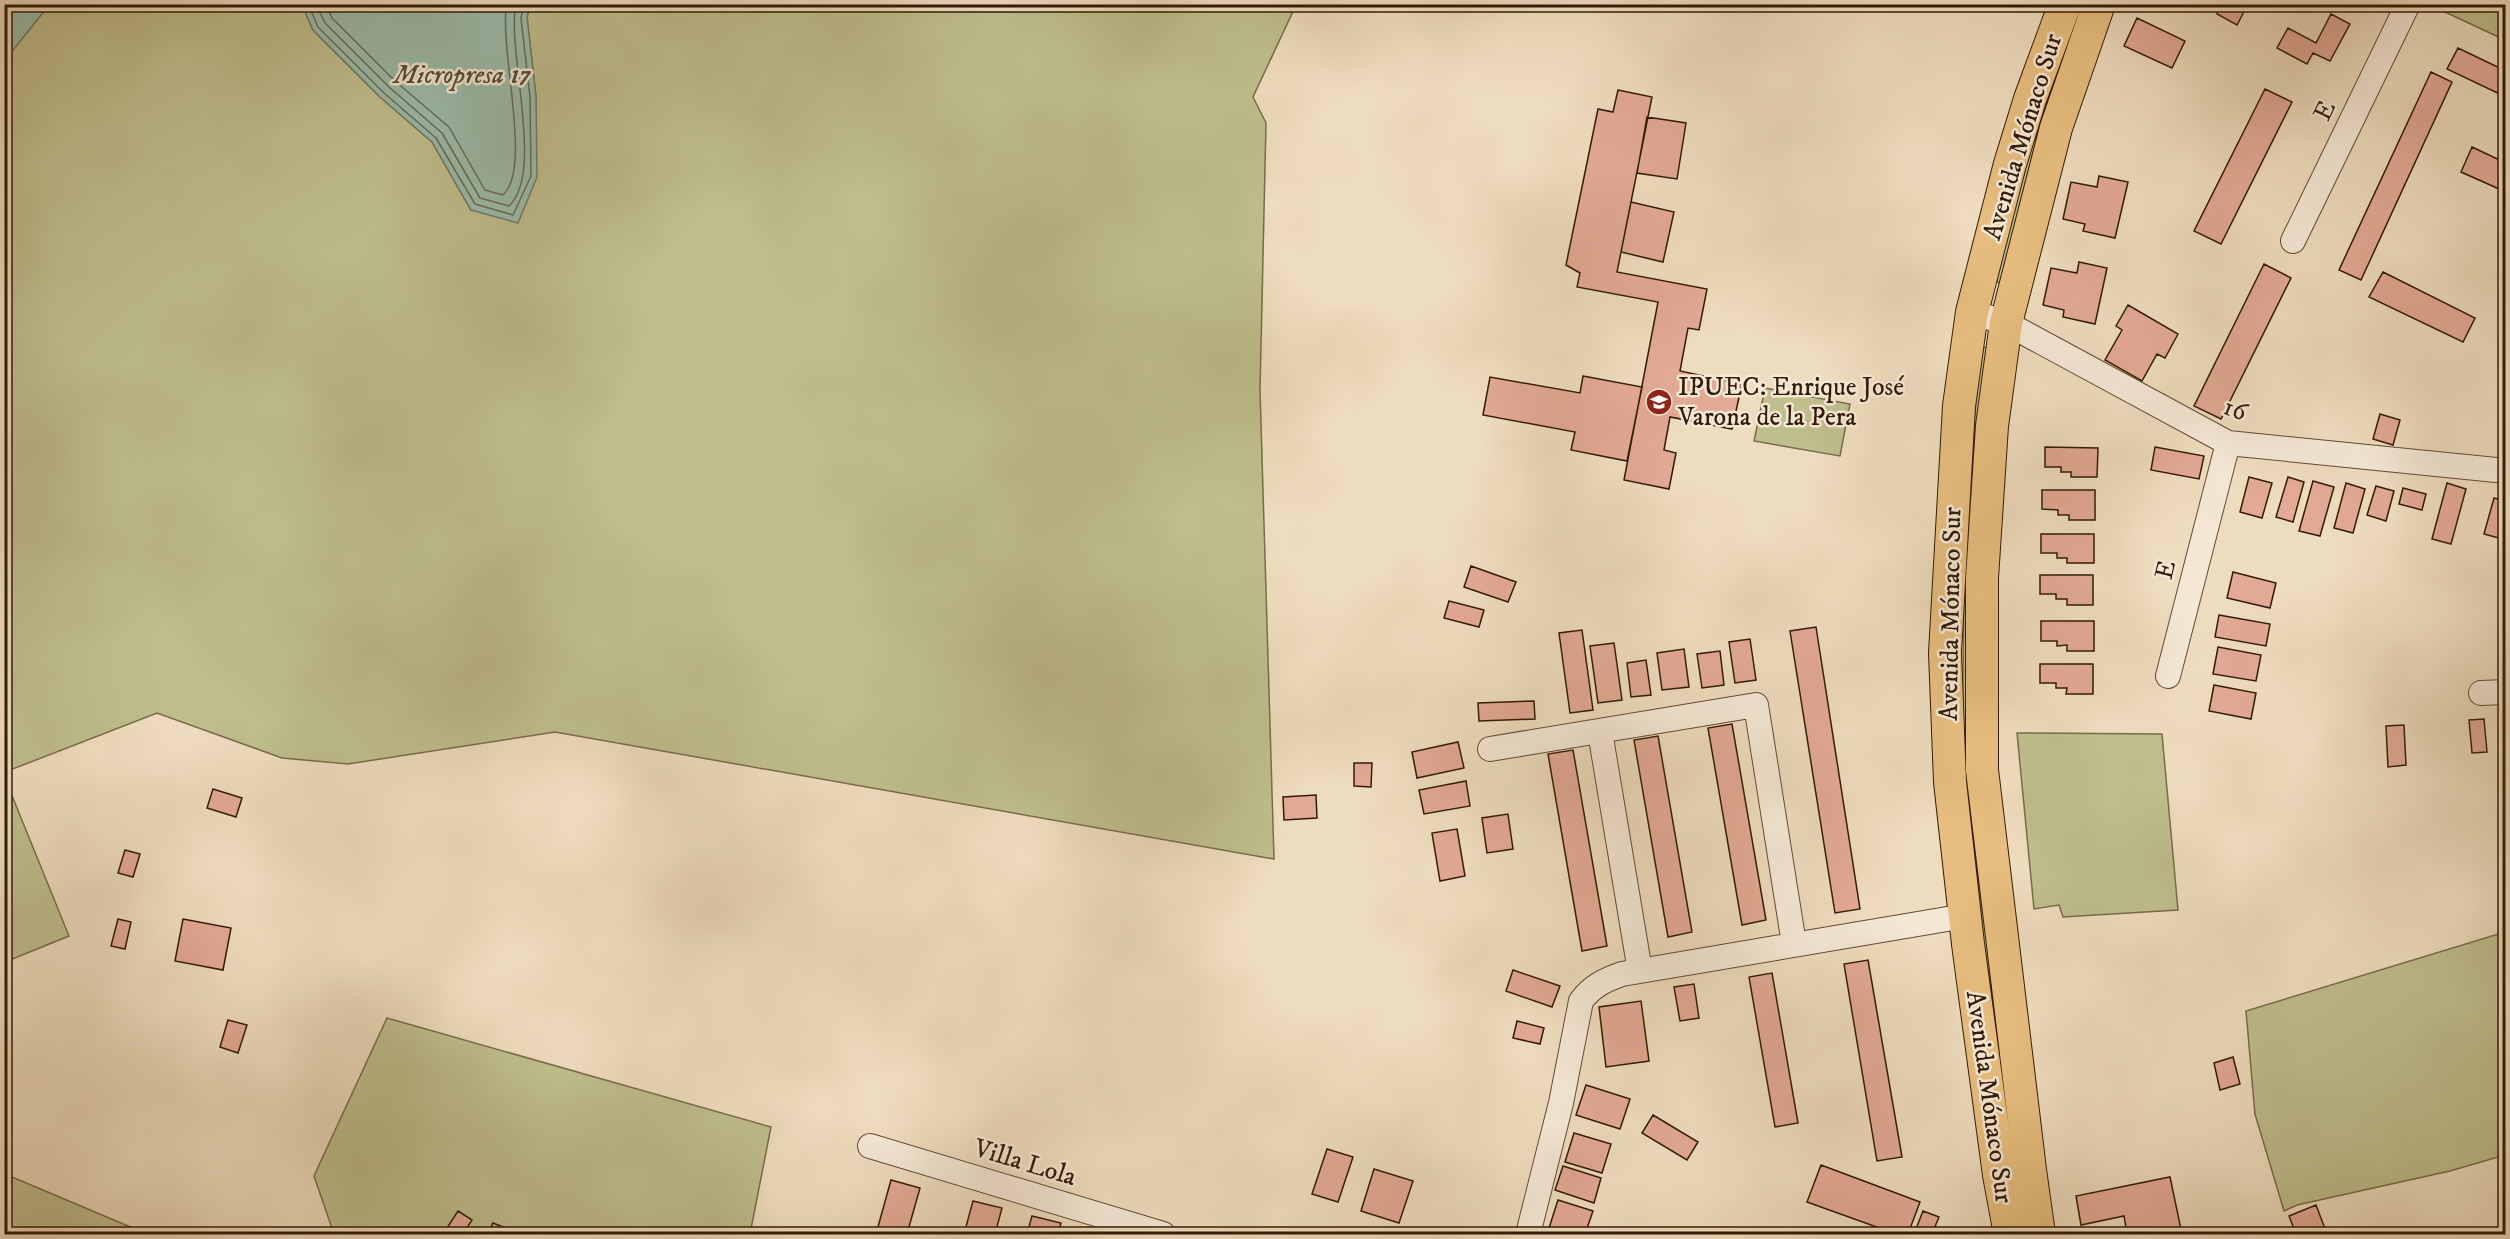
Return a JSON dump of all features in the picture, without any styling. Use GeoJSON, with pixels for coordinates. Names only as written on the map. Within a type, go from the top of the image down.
{"type":"FeatureCollection","features":[{"type":"Feature","properties":{"kind":"main road","name":"Avenida Mónaco Sur"},"geometry":{"type":"LineString","coordinates":[[2010,1234],[1998,1175],[1950,782],[1945,653],[1959,406],[1972,312],[2010,164],[2030,99],[2065,4]]}},
{"type":"Feature","properties":{"kind":"main road","name":"Avenida Mónaco Sur"},"geometry":{"type":"LineString","coordinates":[[2039,1234],[1982,770],[1982,578],[1992,426],[2006,323],[2056,128],[2099,4]]}},
{"type":"Feature","properties":{"kind":"main road"},"geometry":{"type":"LineString","coordinates":[[1998,1175],[2030,1170]]}},
{"type":"Feature","properties":{"kind":"street","name":"E"},"geometry":{"type":"LineString","coordinates":[[2293,241],[2408,4]]}},
{"type":"Feature","properties":{"kind":"street","name":"16"},"geometry":{"type":"LineString","coordinates":[[1972,312],[2006,323],[2228,443],[2505,471]]}},
{"type":"Feature","properties":{"kind":"street","name":"E"},"geometry":{"type":"LineString","coordinates":[[2168,676],[2228,443]]}},
{"type":"Feature","properties":{"kind":"street"},"geometry":{"type":"LineString","coordinates":[[2481,693],[2505,692]]}},
{"type":"Feature","properties":{"kind":"street"},"geometry":{"type":"LineString","coordinates":[[1490,749],[1756,705],[1794,944]]}},
{"type":"Feature","properties":{"kind":"street"},"geometry":{"type":"LineString","coordinates":[[1600,732],[1640,971]]}},
{"type":"Feature","properties":{"kind":"street"},"geometry":{"type":"LineString","coordinates":[[1528,1234],[1562,1103],[1581,1001],[1602,981],[1622,974],[1965,916]]}},
{"type":"Feature","properties":{"kind":"street","name":"Villa Lola"},"geometry":{"type":"LineString","coordinates":[[870,1146],[1163,1234]]}},
{"type":"Feature","properties":{"kind":"shaded area"},"geometry":{"type":"Polygon","coordinates":[[[49,5],[302,5],[313,30],[380,97],[432,142],[471,210],[536,97],[527,17],[530,5],[1296,5],[1253,97],[1266,123],[1260,390],[1274,859],[555,732],[348,764],[282,758],[157,713],[5,772],[5,60],[49,5]]]}},
{"type":"Feature","properties":{"kind":"shaded area"},"geometry":{"type":"Polygon","coordinates":[[[2077,5],[2088,5],[2000,284],[1994,278],[2056,62],[2077,5]]]}},
{"type":"Feature","properties":{"kind":"shaded area"},"geometry":{"type":"Polygon","coordinates":[[[2430,5],[2505,5],[2505,40],[2430,5]]]}},
{"type":"Feature","properties":{"kind":"shaded area"},"geometry":{"type":"Polygon","coordinates":[[[1981,347],[1989,348],[1970,581],[2013,1146],[2006,1148],[1962,772],[1964,580],[1970,467],[1981,347]]]}},
{"type":"Feature","properties":{"kind":"shaded area"},"geometry":{"type":"Polygon","coordinates":[[[1765,388],[1850,404],[1840,456],[1754,441],[1765,388]]]}},
{"type":"Feature","properties":{"kind":"shaded area"},"geometry":{"type":"Polygon","coordinates":[[[2017,733],[2162,734],[2178,910],[2063,917],[2059,905],[2034,909],[2017,733]]]}},
{"type":"Feature","properties":{"kind":"shaded area"},"geometry":{"type":"Polygon","coordinates":[[[4,776],[69,936],[5,962],[4,962],[4,776]]]}},
{"type":"Feature","properties":{"kind":"shaded area"},"geometry":{"type":"Polygon","coordinates":[[[2505,932],[2505,1155],[2450,1171],[2297,1205],[2284,1211],[2255,1114],[2246,1011],[2505,932]]]}},
{"type":"Feature","properties":{"kind":"shaded area"},"geometry":{"type":"Polygon","coordinates":[[[387,1018],[771,1127],[750,1234],[334,1234],[314,1176],[387,1018]]]}},
{"type":"Feature","properties":{"kind":"shaded area"},"geometry":{"type":"Polygon","coordinates":[[[5,1174],[147,1234],[5,1234],[5,1174]]]}},
{"type":"Feature","properties":{"kind":"water"},"geometry":{"type":"Polygon","coordinates":[[[4,5],[49,5],[5,60],[4,5]]]}},
{"type":"Feature","properties":{"kind":"water","name":"Micropresa 17"},"geometry":{"type":"Polygon","coordinates":[[[302,5],[530,5],[527,17],[536,96],[537,177],[518,223],[471,210],[432,142],[380,97],[313,30],[302,5]]]}},
{"type":"Feature","properties":{"kind":"building"},"geometry":{"type":"Polygon","coordinates":[[[2222,4],[2248,4],[2237,25],[2217,14],[2222,4]]]}},
{"type":"Feature","properties":{"kind":"building"},"geometry":{"type":"Polygon","coordinates":[[[2331,14],[2350,24],[2330,61],[2313,53],[2307,64],[2277,48],[2288,28],[2316,43],[2331,14]]]}},
{"type":"Feature","properties":{"kind":"building"},"geometry":{"type":"Polygon","coordinates":[[[2137,18],[2185,41],[2172,68],[2124,46],[2137,18]]]}},
{"type":"Feature","properties":{"kind":"building"},"geometry":{"type":"Polygon","coordinates":[[[2458,48],[2506,71],[2506,97],[2447,69],[2458,48]]]}},
{"type":"Feature","properties":{"kind":"building"},"geometry":{"type":"Polygon","coordinates":[[[2431,72],[2452,82],[2361,280],[2339,270],[2431,72]]]}},
{"type":"Feature","properties":{"kind":"building"},"geometry":{"type":"Polygon","coordinates":[[[2265,89],[2292,102],[2221,244],[2194,231],[2265,89]]]}},
{"type":"Feature","properties":{"kind":"building"},"geometry":{"type":"Polygon","coordinates":[[[1618,90],[1652,97],[1617,272],[1707,289],[1699,330],[1688,328],[1680,371],[1742,384],[1732,429],[1670,417],[1664,450],[1676,453],[1669,489],[1624,480],[1658,302],[1577,287],[1580,273],[1566,265],[1598,109],[1613,112],[1618,90]]]}},
{"type":"Feature","properties":{"kind":"building"},"geometry":{"type":"Polygon","coordinates":[[[1647,117],[1686,123],[1677,179],[1637,173],[1647,117]]]}},
{"type":"Feature","properties":{"kind":"building"},"geometry":{"type":"Polygon","coordinates":[[[2472,147],[2506,163],[2506,192],[2461,172],[2472,147]]]}},
{"type":"Feature","properties":{"kind":"building"},"geometry":{"type":"Polygon","coordinates":[[[2099,176],[2128,182],[2115,238],[2083,231],[2085,224],[2063,219],[2071,182],[2097,187],[2099,176]]]}},
{"type":"Feature","properties":{"kind":"building"},"geometry":{"type":"Polygon","coordinates":[[[1631,202],[1674,212],[1663,262],[1621,252],[1631,202]]]}},
{"type":"Feature","properties":{"kind":"building"},"geometry":{"type":"Polygon","coordinates":[[[2079,262],[2107,268],[2095,324],[2063,317],[2064,310],[2043,305],[2051,268],[2077,273],[2079,262]]]}},
{"type":"Feature","properties":{"kind":"building"},"geometry":{"type":"Polygon","coordinates":[[[2264,264],[2291,278],[2221,419],[2194,406],[2264,264]]]}},
{"type":"Feature","properties":{"kind":"building"},"geometry":{"type":"Polygon","coordinates":[[[2383,272],[2475,318],[2463,342],[2369,297],[2383,272]]]}},
{"type":"Feature","properties":{"kind":"building"},"geometry":{"type":"Polygon","coordinates":[[[2128,305],[2178,334],[2165,358],[2157,354],[2142,381],[2105,360],[2122,330],[2116,326],[2128,305]]]}},
{"type":"Feature","properties":{"kind":"building"},"geometry":{"type":"Polygon","coordinates":[[[1583,376],[1642,387],[1627,461],[1571,450],[1575,432],[1483,415],[1490,377],[1580,393],[1583,376]]]}},
{"type":"Feature","properties":{"kind":"building"},"geometry":{"type":"Polygon","coordinates":[[[2380,414],[2400,420],[2393,445],[2373,439],[2380,414]]]}},
{"type":"Feature","properties":{"kind":"building"},"geometry":{"type":"Polygon","coordinates":[[[2045,447],[2098,448],[2097,477],[2071,477],[2071,472],[2061,472],[2061,467],[2045,467],[2045,447]]]}},
{"type":"Feature","properties":{"kind":"building"},"geometry":{"type":"Polygon","coordinates":[[[2155,447],[2204,456],[2199,479],[2151,470],[2155,447]]]}},
{"type":"Feature","properties":{"kind":"building"},"geometry":{"type":"Polygon","coordinates":[[[2249,477],[2272,483],[2262,518],[2240,512],[2249,477]]]}},
{"type":"Feature","properties":{"kind":"building"},"geometry":{"type":"Polygon","coordinates":[[[2288,477],[2304,482],[2293,522],[2276,517],[2288,477]]]}},
{"type":"Feature","properties":{"kind":"building"},"geometry":{"type":"Polygon","coordinates":[[[2313,481],[2334,487],[2320,536],[2299,531],[2313,481]]]}},
{"type":"Feature","properties":{"kind":"building"},"geometry":{"type":"Polygon","coordinates":[[[2346,483],[2365,489],[2353,533],[2334,528],[2346,483]]]}},
{"type":"Feature","properties":{"kind":"building"},"geometry":{"type":"Polygon","coordinates":[[[2447,483],[2466,489],[2451,544],[2432,539],[2447,483]]]}},
{"type":"Feature","properties":{"kind":"building"},"geometry":{"type":"Polygon","coordinates":[[[2376,486],[2394,491],[2386,521],[2367,515],[2376,486]]]}},
{"type":"Feature","properties":{"kind":"building"},"geometry":{"type":"Polygon","coordinates":[[[2403,488],[2426,494],[2422,510],[2399,504],[2403,488]]]}},
{"type":"Feature","properties":{"kind":"building"},"geometry":{"type":"Polygon","coordinates":[[[2042,490],[2095,490],[2095,520],[2069,520],[2069,515],[2058,515],[2058,510],[2042,509],[2042,490]]]}},
{"type":"Feature","properties":{"kind":"building"},"geometry":{"type":"Polygon","coordinates":[[[2494,498],[2506,501],[2506,540],[2484,534],[2494,498]]]}},
{"type":"Feature","properties":{"kind":"building"},"geometry":{"type":"Polygon","coordinates":[[[2041,534],[2094,534],[2094,563],[2067,563],[2067,558],[2057,558],[2057,553],[2041,553],[2041,534]]]}},
{"type":"Feature","properties":{"kind":"building"},"geometry":{"type":"Polygon","coordinates":[[[1471,566],[1516,582],[1508,602],[1464,587],[1471,566]]]}},
{"type":"Feature","properties":{"kind":"building"},"geometry":{"type":"Polygon","coordinates":[[[2233,572],[2276,583],[2270,608],[2227,598],[2233,572]]]}},
{"type":"Feature","properties":{"kind":"building"},"geometry":{"type":"Polygon","coordinates":[[[2040,575],[2093,575],[2093,605],[2067,605],[2067,599],[2056,599],[2056,594],[2040,594],[2040,575]]]}},
{"type":"Feature","properties":{"kind":"building"},"geometry":{"type":"Polygon","coordinates":[[[1449,601],[1484,610],[1479,627],[1444,618],[1449,601]]]}},
{"type":"Feature","properties":{"kind":"building"},"geometry":{"type":"Polygon","coordinates":[[[2219,615],[2270,624],[2266,646],[2215,637],[2219,615]]]}},
{"type":"Feature","properties":{"kind":"building"},"geometry":{"type":"Polygon","coordinates":[[[2041,621],[2094,621],[2094,651],[2067,651],[2067,645],[2057,646],[2057,641],[2041,641],[2041,621]]]}},
{"type":"Feature","properties":{"kind":"building"},"geometry":{"type":"Polygon","coordinates":[[[1816,627],[1860,909],[1835,913],[1790,631],[1816,627]]]}},
{"type":"Feature","properties":{"kind":"building"},"geometry":{"type":"Polygon","coordinates":[[[1582,630],[1593,710],[1570,713],[1559,633],[1582,630]]]}},
{"type":"Feature","properties":{"kind":"building"},"geometry":{"type":"Polygon","coordinates":[[[1750,639],[1756,680],[1735,683],[1729,642],[1750,639]]]}},
{"type":"Feature","properties":{"kind":"building"},"geometry":{"type":"Polygon","coordinates":[[[1614,643],[1622,700],[1598,703],[1590,646],[1614,643]]]}},
{"type":"Feature","properties":{"kind":"building"},"geometry":{"type":"Polygon","coordinates":[[[2218,647],[2261,655],[2256,681],[2213,674],[2218,647]]]}},
{"type":"Feature","properties":{"kind":"building"},"geometry":{"type":"Polygon","coordinates":[[[1684,649],[1689,687],[1662,690],[1657,653],[1684,649]]]}},
{"type":"Feature","properties":{"kind":"building"},"geometry":{"type":"Polygon","coordinates":[[[1720,651],[1724,685],[1702,688],[1697,654],[1720,651]]]}},
{"type":"Feature","properties":{"kind":"building"},"geometry":{"type":"Polygon","coordinates":[[[1646,660],[1651,695],[1631,697],[1627,663],[1646,660]]]}},
{"type":"Feature","properties":{"kind":"building"},"geometry":{"type":"Polygon","coordinates":[[[2040,664],[2093,664],[2093,694],[2066,694],[2067,688],[2056,688],[2056,683],[2040,683],[2040,664]]]}},
{"type":"Feature","properties":{"kind":"building"},"geometry":{"type":"Polygon","coordinates":[[[2214,685],[2256,693],[2251,719],[2209,711],[2214,685]]]}},
{"type":"Feature","properties":{"kind":"building"},"geometry":{"type":"Polygon","coordinates":[[[1534,701],[1535,719],[1479,721],[1478,703],[1534,701]]]}},
{"type":"Feature","properties":{"kind":"building"},"geometry":{"type":"Polygon","coordinates":[[[2503,710],[2506,710],[2506,765],[2504,765],[2503,710]]]}},
{"type":"Feature","properties":{"kind":"building"},"geometry":{"type":"Polygon","coordinates":[[[2484,719],[2487,752],[2472,753],[2469,720],[2484,719]]]}},
{"type":"Feature","properties":{"kind":"building"},"geometry":{"type":"Polygon","coordinates":[[[1732,724],[1766,920],[1742,925],[1708,728],[1732,724]]]}},
{"type":"Feature","properties":{"kind":"building"},"geometry":{"type":"Polygon","coordinates":[[[2404,725],[2406,765],[2388,767],[2386,726],[2404,725]]]}},
{"type":"Feature","properties":{"kind":"building"},"geometry":{"type":"Polygon","coordinates":[[[1658,736],[1692,932],[1668,937],[1634,740],[1658,736]]]}},
{"type":"Feature","properties":{"kind":"building"},"geometry":{"type":"Polygon","coordinates":[[[1458,742],[1464,768],[1417,778],[1412,752],[1458,742]]]}},
{"type":"Feature","properties":{"kind":"building"},"geometry":{"type":"Polygon","coordinates":[[[1573,750],[1607,946],[1582,951],[1548,754],[1573,750]]]}},
{"type":"Feature","properties":{"kind":"building"},"geometry":{"type":"Polygon","coordinates":[[[1354,763],[1372,763],[1371,787],[1354,786],[1354,763]]]}},
{"type":"Feature","properties":{"kind":"building"},"geometry":{"type":"Polygon","coordinates":[[[1466,781],[1470,806],[1424,814],[1419,790],[1466,781]]]}},
{"type":"Feature","properties":{"kind":"building"},"geometry":{"type":"Polygon","coordinates":[[[213,789],[242,798],[236,817],[207,808],[213,789]]]}},
{"type":"Feature","properties":{"kind":"building"},"geometry":{"type":"Polygon","coordinates":[[[1316,795],[1317,818],[1284,820],[1283,797],[1316,795]]]}},
{"type":"Feature","properties":{"kind":"building"},"geometry":{"type":"Polygon","coordinates":[[[1508,814],[1513,849],[1487,853],[1482,818],[1508,814]]]}},
{"type":"Feature","properties":{"kind":"building"},"geometry":{"type":"Polygon","coordinates":[[[1457,829],[1465,876],[1440,881],[1432,833],[1457,829]]]}},
{"type":"Feature","properties":{"kind":"building"},"geometry":{"type":"Polygon","coordinates":[[[125,850],[140,854],[133,877],[118,873],[125,850]]]}},
{"type":"Feature","properties":{"kind":"building"},"geometry":{"type":"Polygon","coordinates":[[[118,919],[131,922],[125,949],[111,946],[118,919]]]}},
{"type":"Feature","properties":{"kind":"building"},"geometry":{"type":"Polygon","coordinates":[[[183,919],[231,928],[223,970],[175,961],[183,919]]]}},
{"type":"Feature","properties":{"kind":"building"},"geometry":{"type":"Polygon","coordinates":[[[1868,960],[1902,1157],[1877,1161],[1844,964],[1868,960]]]}},
{"type":"Feature","properties":{"kind":"building"},"geometry":{"type":"Polygon","coordinates":[[[1513,970],[1560,986],[1552,1007],[1506,991],[1513,970]]]}},
{"type":"Feature","properties":{"kind":"building"},"geometry":{"type":"Polygon","coordinates":[[[1772,973],[1798,1123],[1775,1127],[1749,977],[1772,973]]]}},
{"type":"Feature","properties":{"kind":"building"},"geometry":{"type":"Polygon","coordinates":[[[1694,984],[1699,1018],[1680,1021],[1674,987],[1694,984]]]}},
{"type":"Feature","properties":{"kind":"building"},"geometry":{"type":"Polygon","coordinates":[[[1641,1001],[1649,1061],[1606,1067],[1599,1007],[1641,1001]]]}},
{"type":"Feature","properties":{"kind":"building"},"geometry":{"type":"Polygon","coordinates":[[[228,1020],[247,1025],[238,1053],[220,1047],[228,1020]]]}},
{"type":"Feature","properties":{"kind":"building"},"geometry":{"type":"Polygon","coordinates":[[[1517,1021],[1544,1028],[1540,1044],[1513,1038],[1517,1021]]]}},
{"type":"Feature","properties":{"kind":"building"},"geometry":{"type":"Polygon","coordinates":[[[2233,1057],[2240,1084],[2220,1090],[2214,1063],[2233,1057]]]}},
{"type":"Feature","properties":{"kind":"building"},"geometry":{"type":"Polygon","coordinates":[[[1586,1085],[1630,1099],[1620,1129],[1576,1115],[1586,1085]]]}},
{"type":"Feature","properties":{"kind":"building"},"geometry":{"type":"Polygon","coordinates":[[[1653,1115],[1698,1142],[1687,1160],[1642,1133],[1653,1115]]]}},
{"type":"Feature","properties":{"kind":"building"},"geometry":{"type":"Polygon","coordinates":[[[1574,1133],[1611,1144],[1602,1173],[1565,1162],[1574,1133]]]}},
{"type":"Feature","properties":{"kind":"building"},"geometry":{"type":"Polygon","coordinates":[[[1327,1149],[1353,1157],[1338,1202],[1312,1194],[1327,1149]]]}},
{"type":"Feature","properties":{"kind":"building"},"geometry":{"type":"Polygon","coordinates":[[[1821,1165],[1920,1202],[1908,1234],[1896,1234],[1807,1202],[1821,1165]]]}},
{"type":"Feature","properties":{"kind":"building"},"geometry":{"type":"Polygon","coordinates":[[[1563,1166],[1601,1178],[1594,1203],[1555,1190],[1563,1166]]]}},
{"type":"Feature","properties":{"kind":"building"},"geometry":{"type":"Polygon","coordinates":[[[1374,1169],[1413,1181],[1399,1223],[1361,1211],[1374,1169]]]}},
{"type":"Feature","properties":{"kind":"building"},"geometry":{"type":"Polygon","coordinates":[[[2170,1177],[2182,1234],[2127,1234],[2124,1216],[2081,1225],[2076,1196],[2170,1177]]]}},
{"type":"Feature","properties":{"kind":"building"},"geometry":{"type":"Polygon","coordinates":[[[891,1180],[920,1188],[907,1234],[876,1234],[891,1180]]]}},
{"type":"Feature","properties":{"kind":"building"},"geometry":{"type":"Polygon","coordinates":[[[1558,1200],[1593,1211],[1585,1234],[1569,1234],[1549,1228],[1558,1200]]]}},
{"type":"Feature","properties":{"kind":"building"},"geometry":{"type":"Polygon","coordinates":[[[973,1201],[1002,1208],[995,1234],[964,1234],[973,1201]]]}},
{"type":"Feature","properties":{"kind":"building"},"geometry":{"type":"Polygon","coordinates":[[[2316,1205],[2327,1234],[2296,1234],[2289,1216],[2316,1205]]]}},
{"type":"Feature","properties":{"kind":"building"},"geometry":{"type":"Polygon","coordinates":[[[458,1211],[472,1220],[463,1234],[443,1234],[458,1211]]]}},
{"type":"Feature","properties":{"kind":"building"},"geometry":{"type":"Polygon","coordinates":[[[1923,1211],[1939,1217],[1932,1234],[1914,1234],[1923,1211]]]}},
{"type":"Feature","properties":{"kind":"building"},"geometry":{"type":"Polygon","coordinates":[[[1032,1216],[1061,1223],[1058,1234],[1027,1234],[1032,1216]]]}},
{"type":"Feature","properties":{"kind":"building"},"geometry":{"type":"Polygon","coordinates":[[[493,1223],[508,1229],[506,1234],[488,1234],[493,1223]]]}},
{"type":"Feature","properties":{"kind":"place","name":"IPUEC: Enrique José Varona de la Pera"},"geometry":{"type":"Point","coordinates":[1659,402]}}]}
